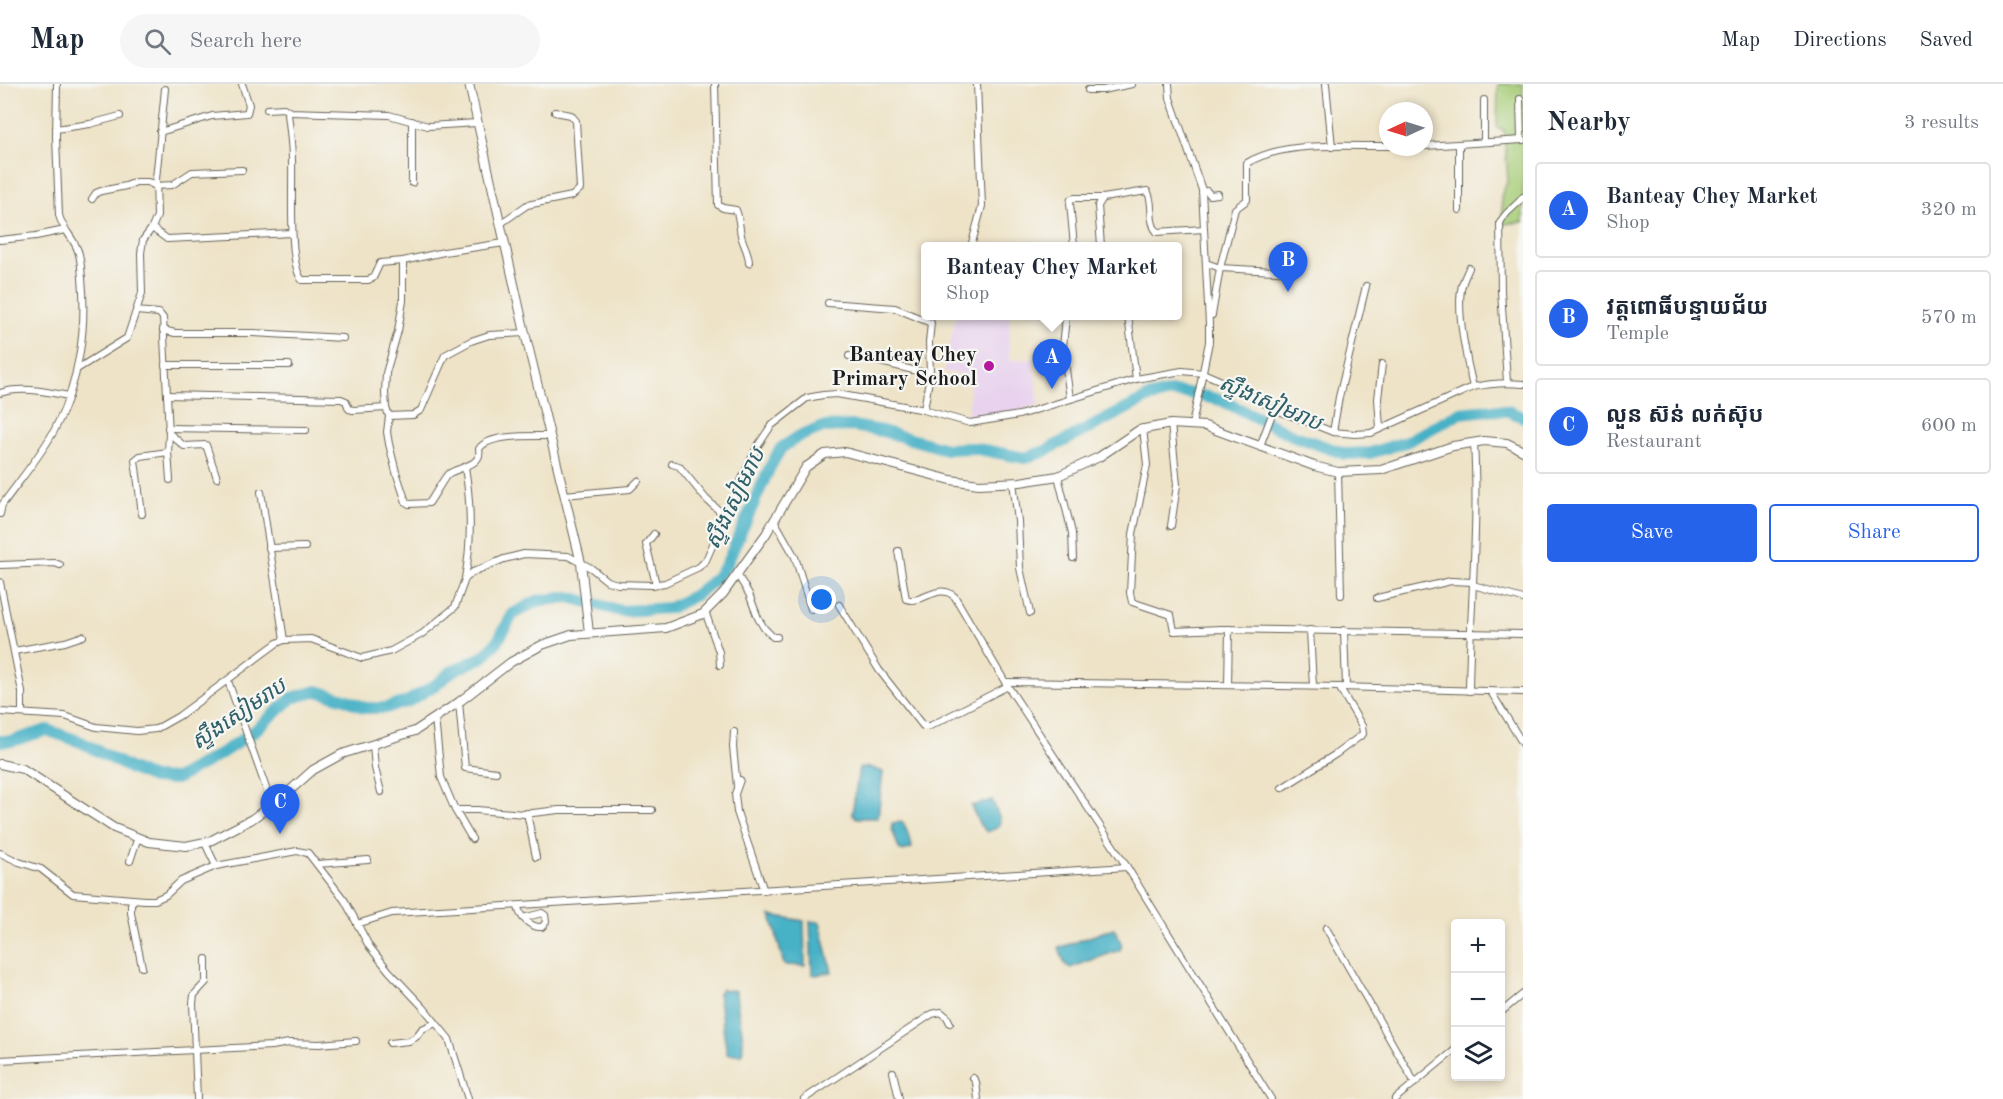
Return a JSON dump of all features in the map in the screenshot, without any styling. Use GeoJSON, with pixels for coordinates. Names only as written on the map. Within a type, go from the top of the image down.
{"type":"FeatureCollection","features":[{"type":"Feature","properties":{"kind":"street"},"geometry":{"type":"LineString","coordinates":[[0,514],[2,505],[54,431],[69,396],[77,369],[84,324],[84,299],[78,250],[65,230],[59,214],[57,84]]}},
{"type":"Feature","properties":{"kind":"street"},"geometry":{"type":"LineString","coordinates":[[160,132],[166,128],[212,116],[247,113],[249,105],[242,84]]}},
{"type":"Feature","properties":{"kind":"street"},"geometry":{"type":"LineString","coordinates":[[469,84],[525,333],[582,567],[589,633]]}},
{"type":"Feature","properties":{"kind":"street"},"geometry":{"type":"LineString","coordinates":[[715,84],[718,205],[736,210],[738,213],[739,227],[748,252],[749,263]]}},
{"type":"Feature","properties":{"kind":"street"},"geometry":{"type":"LineString","coordinates":[[972,242],[982,206],[977,84]]}},
{"type":"Feature","properties":{"kind":"street"},"geometry":{"type":"LineString","coordinates":[[1088,90],[1103,90],[1132,84]]}},
{"type":"Feature","properties":{"kind":"street"},"geometry":{"type":"LineString","coordinates":[[1169,84],[1170,98],[1202,192],[1209,342],[1192,425]]}},
{"type":"Feature","properties":{"kind":"street"},"geometry":{"type":"LineString","coordinates":[[1326,84],[1332,147]]}},
{"type":"Feature","properties":{"kind":"street"},"geometry":{"type":"LineString","coordinates":[[77,369],[127,338],[142,293],[143,240],[157,216],[155,186],[165,89]]}},
{"type":"Feature","properties":{"kind":"street"},"geometry":{"type":"LineString","coordinates":[[1433,145],[1522,140],[1520,99]]}},
{"type":"Feature","properties":{"kind":"street"},"geometry":{"type":"LineString","coordinates":[[1484,100],[1484,142]]}},
{"type":"Feature","properties":{"kind":"street"},"geometry":{"type":"LineString","coordinates":[[267,109],[284,108],[290,112],[381,115],[428,126],[477,123]]}},
{"type":"Feature","properties":{"kind":"street"},"geometry":{"type":"LineString","coordinates":[[290,112],[288,114],[292,159],[292,232],[298,274],[302,280],[306,282],[368,280],[373,278],[380,263],[504,243]]}},
{"type":"Feature","properties":{"kind":"street"},"geometry":{"type":"LineString","coordinates":[[500,224],[527,205],[572,195],[580,189],[576,121],[571,115],[555,112]]}},
{"type":"Feature","properties":{"kind":"street"},"geometry":{"type":"LineString","coordinates":[[56,129],[90,124],[120,116]]}},
{"type":"Feature","properties":{"kind":"street"},"geometry":{"type":"LineString","coordinates":[[412,121],[412,183]]}},
{"type":"Feature","properties":{"kind":"street"},"geometry":{"type":"LineString","coordinates":[[1459,144],[1459,210]]}},
{"type":"Feature","properties":{"kind":"street"},"geometry":{"type":"LineString","coordinates":[[1209,324],[1234,208],[1247,200],[1247,163],[1258,157],[1295,147],[1379,146]]}},
{"type":"Feature","properties":{"kind":"street"},"geometry":{"type":"LineString","coordinates":[[92,199],[96,193],[101,191],[136,182],[148,182],[155,186],[176,183],[183,176],[192,172],[242,170]]}},
{"type":"Feature","properties":{"kind":"street"},"geometry":{"type":"LineString","coordinates":[[1074,242],[1071,199],[1103,198],[1147,191],[1150,199],[1152,225],[1157,232],[1204,229]]}},
{"type":"Feature","properties":{"kind":"street"},"geometry":{"type":"LineString","coordinates":[[1202,192],[1210,195],[1218,194]]}},
{"type":"Feature","properties":{"kind":"street"},"geometry":{"type":"LineString","coordinates":[[1507,382],[1501,291],[1500,223],[1504,214],[1523,197]]}},
{"type":"Feature","properties":{"kind":"street"},"geometry":{"type":"LineString","coordinates":[[1101,242],[1098,206],[1103,198]]}},
{"type":"Feature","properties":{"kind":"street"},"geometry":{"type":"LineString","coordinates":[[152,228],[167,239],[292,232]]}},
{"type":"Feature","properties":{"kind":"street"},"geometry":{"type":"LineString","coordinates":[[0,240],[65,230]]}},
{"type":"Feature","properties":{"kind":"street"},"geometry":{"type":"LineString","coordinates":[[403,261],[404,301],[386,373],[386,408],[389,416],[387,432],[389,444],[406,502],[409,504],[429,503],[448,473],[465,467],[479,458],[481,445],[489,441],[507,437],[550,436]]}},
{"type":"Feature","properties":{"kind":"street"},"geometry":{"type":"LineString","coordinates":[[1206,263],[1220,268],[1294,272]]}},
{"type":"Feature","properties":{"kind":"street"},"geometry":{"type":"LineString","coordinates":[[1469,268],[1461,290],[1461,300],[1466,354],[1473,387]]}},
{"type":"Feature","properties":{"kind":"street"},"geometry":{"type":"LineString","coordinates":[[1333,432],[1339,397],[1366,286]]}},
{"type":"Feature","properties":{"kind":"street"},"geometry":{"type":"LineString","coordinates":[[828,303],[895,308],[921,318]]}},
{"type":"Feature","properties":{"kind":"street"},"geometry":{"type":"LineString","coordinates":[[136,311],[159,313],[163,318],[170,480]]}},
{"type":"Feature","properties":{"kind":"street"},"geometry":{"type":"LineString","coordinates":[[924,410],[930,374],[929,342],[932,326],[927,320]]}},
{"type":"Feature","properties":{"kind":"street"},"geometry":{"type":"LineString","coordinates":[[1066,320],[1063,346],[1070,399]]}},
{"type":"Feature","properties":{"kind":"street"},"geometry":{"type":"LineString","coordinates":[[1129,320],[1136,379]]}},
{"type":"Feature","properties":{"kind":"street"},"geometry":{"type":"LineString","coordinates":[[163,330],[175,333],[253,333],[343,338]]}},
{"type":"Feature","properties":{"kind":"street"},"geometry":{"type":"LineString","coordinates":[[389,416],[413,415],[421,410],[445,355],[471,341],[489,335],[525,333]]}},
{"type":"Feature","properties":{"kind":"street"},"geometry":{"type":"LineString","coordinates":[[849,356],[879,360],[930,374]]}},
{"type":"Feature","properties":{"kind":"street"},"geometry":{"type":"LineString","coordinates":[[1380,428],[1378,399],[1382,364]]}},
{"type":"Feature","properties":{"kind":"street"},"geometry":{"type":"LineString","coordinates":[[165,365],[289,365]]}},
{"type":"Feature","properties":{"kind":"street"},"geometry":{"type":"LineString","coordinates":[[465,579],[482,567],[524,554],[568,556],[607,581],[623,585],[665,583],[690,572],[706,560],[758,447],[771,426],[807,398],[837,394],[924,410],[970,423],[1018,415],[1136,379],[1182,371],[1203,373],[1240,389],[1273,412],[1333,432],[1365,434],[1473,387],[1490,383],[1523,384]]}},
{"type":"Feature","properties":{"kind":"street"},"geometry":{"type":"LineString","coordinates":[[0,393],[16,389],[69,396]]}},
{"type":"Feature","properties":{"kind":"street"},"geometry":{"type":"LineString","coordinates":[[167,395],[341,399],[346,401],[349,409],[353,410],[386,408]]}},
{"type":"Feature","properties":{"kind":"street"},"geometry":{"type":"LineString","coordinates":[[1260,446],[1273,412]]}},
{"type":"Feature","properties":{"kind":"street"},"geometry":{"type":"LineString","coordinates":[[1171,424],[1177,484],[1172,526]]}},
{"type":"Feature","properties":{"kind":"street"},"geometry":{"type":"LineString","coordinates":[[0,764],[22,769],[114,828],[149,842],[186,846],[205,843],[252,819],[313,770],[342,754],[415,731],[459,702],[504,667],[542,645],[571,635],[666,628],[705,611],[723,594],[774,520],[806,467],[817,458],[830,453],[845,452],[951,480],[976,484],[1058,476],[1099,457],[1143,428],[1171,424],[1205,426],[1314,466],[1338,472],[1381,470],[1454,446],[1474,443],[1493,441],[1508,443],[1523,451]]}},
{"type":"Feature","properties":{"kind":"street"},"geometry":{"type":"LineString","coordinates":[[1143,428],[1147,465],[1133,534],[1131,599],[1135,603],[1170,614],[1174,631],[1229,629],[1523,634]]}},
{"type":"Feature","properties":{"kind":"street"},"geometry":{"type":"LineString","coordinates":[[168,430],[306,430]]}},
{"type":"Feature","properties":{"kind":"street"},"geometry":{"type":"LineString","coordinates":[[168,430],[184,446],[206,445],[218,478]]}},
{"type":"Feature","properties":{"kind":"street"},"geometry":{"type":"LineString","coordinates":[[1469,692],[1476,485],[1474,443]]}},
{"type":"Feature","properties":{"kind":"street"},"geometry":{"type":"LineString","coordinates":[[142,514],[135,460],[141,456],[168,452]]}},
{"type":"Feature","properties":{"kind":"street"},"geometry":{"type":"LineString","coordinates":[[672,464],[679,466],[706,499],[725,516]]}},
{"type":"Feature","properties":{"kind":"street"},"geometry":{"type":"LineString","coordinates":[[0,712],[65,716],[96,727],[156,729],[179,716],[270,647],[284,640],[311,639],[362,658],[391,651],[422,634],[455,607],[465,579],[469,554],[469,490],[465,467]]}},
{"type":"Feature","properties":{"kind":"street"},"geometry":{"type":"LineString","coordinates":[[1338,472],[1341,595]]}},
{"type":"Feature","properties":{"kind":"street"},"geometry":{"type":"LineString","coordinates":[[1058,476],[1072,533],[1073,558]]}},
{"type":"Feature","properties":{"kind":"street"},"geometry":{"type":"LineString","coordinates":[[564,495],[630,489],[638,481]]}},
{"type":"Feature","properties":{"kind":"street"},"geometry":{"type":"LineString","coordinates":[[1013,482],[1018,521],[1020,568],[1030,613]]}},
{"type":"Feature","properties":{"kind":"street"},"geometry":{"type":"LineString","coordinates":[[261,492],[284,640]]}},
{"type":"Feature","properties":{"kind":"street"},"geometry":{"type":"LineString","coordinates":[[774,520],[795,556],[811,609]]}},
{"type":"Feature","properties":{"kind":"street"},"geometry":{"type":"LineString","coordinates":[[654,534],[646,544],[656,584]]}},
{"type":"Feature","properties":{"kind":"street"},"geometry":{"type":"LineString","coordinates":[[269,548],[305,547]]}},
{"type":"Feature","properties":{"kind":"street"},"geometry":{"type":"LineString","coordinates":[[898,551],[906,598],[911,600],[938,591],[950,592],[1007,684],[1127,867],[1271,1099]]}},
{"type":"Feature","properties":{"kind":"street"},"geometry":{"type":"LineString","coordinates":[[0,565],[55,563],[60,565]]}},
{"type":"Feature","properties":{"kind":"street"},"geometry":{"type":"LineString","coordinates":[[737,574],[764,628],[773,637],[777,637]]}},
{"type":"Feature","properties":{"kind":"street"},"geometry":{"type":"LineString","coordinates":[[0,582],[22,692],[22,713]]}},
{"type":"Feature","properties":{"kind":"street"},"geometry":{"type":"LineString","coordinates":[[1377,598],[1444,582],[1473,583],[1523,599]]}},
{"type":"Feature","properties":{"kind":"street"},"geometry":{"type":"LineString","coordinates":[[839,605],[879,670],[923,726],[930,726],[1007,684],[1313,686],[1523,692]]}},
{"type":"Feature","properties":{"kind":"street"},"geometry":{"type":"LineString","coordinates":[[705,611],[719,652],[720,665]]}},
{"type":"Feature","properties":{"kind":"street"},"geometry":{"type":"LineString","coordinates":[[1228,685],[1229,629]]}},
{"type":"Feature","properties":{"kind":"street"},"geometry":{"type":"LineString","coordinates":[[1310,630],[1313,686]]}},
{"type":"Feature","properties":{"kind":"street"},"geometry":{"type":"LineString","coordinates":[[1282,788],[1363,734],[1362,726],[1342,687],[1344,630]]}},
{"type":"Feature","properties":{"kind":"street"},"geometry":{"type":"LineString","coordinates":[[14,651],[65,642],[83,636]]}},
{"type":"Feature","properties":{"kind":"street"},"geometry":{"type":"LineString","coordinates":[[228,681],[272,805]]}},
{"type":"Feature","properties":{"kind":"street"},"geometry":{"type":"LineString","coordinates":[[1491,692],[1523,744]]}},
{"type":"Feature","properties":{"kind":"street"},"geometry":{"type":"LineString","coordinates":[[459,702],[465,768],[496,772]]}},
{"type":"Feature","properties":{"kind":"street"},"geometry":{"type":"LineString","coordinates":[[435,718],[441,777],[455,810],[472,839]]}},
{"type":"Feature","properties":{"kind":"street"},"geometry":{"type":"LineString","coordinates":[[734,732],[733,747],[738,783],[735,795],[737,812],[764,891]]}},
{"type":"Feature","properties":{"kind":"street"},"geometry":{"type":"LineString","coordinates":[[374,745],[375,768],[381,792]]}},
{"type":"Feature","properties":{"kind":"street"},"geometry":{"type":"LineString","coordinates":[[455,810],[527,813],[559,810],[652,810]]}},
{"type":"Feature","properties":{"kind":"street"},"geometry":{"type":"LineString","coordinates":[[527,813],[536,857]]}},
{"type":"Feature","properties":{"kind":"street"},"geometry":{"type":"LineString","coordinates":[[129,861],[138,837]]}},
{"type":"Feature","properties":{"kind":"street"},"geometry":{"type":"LineString","coordinates":[[205,843],[216,866]]}},
{"type":"Feature","properties":{"kind":"street"},"geometry":{"type":"LineString","coordinates":[[0,853],[41,869],[73,894],[134,900],[155,900],[166,895],[181,881],[216,866],[297,851],[308,853],[345,902],[369,946],[389,971],[423,1006],[452,1046],[468,1099]]}},
{"type":"Feature","properties":{"kind":"street"},"geometry":{"type":"LineString","coordinates":[[317,864],[368,860]]}},
{"type":"Feature","properties":{"kind":"street"},"geometry":{"type":"LineString","coordinates":[[357,924],[392,913],[1127,867]]}},
{"type":"Feature","properties":{"kind":"street"},"geometry":{"type":"LineString","coordinates":[[134,900],[131,903],[131,913],[142,967]]}},
{"type":"Feature","properties":{"kind":"street"},"geometry":{"type":"LineString","coordinates":[[518,906],[523,918]]}},
{"type":"Feature","properties":{"kind":"street"},"geometry":{"type":"LineString","coordinates":[[1326,928],[1414,1083]]}},
{"type":"Feature","properties":{"kind":"street"},"geometry":{"type":"LineString","coordinates":[[197,1099],[194,995],[206,982],[206,959]]}},
{"type":"Feature","properties":{"kind":"street"},"geometry":{"type":"LineString","coordinates":[[1505,1009],[1523,994]]}},
{"type":"Feature","properties":{"kind":"street"},"geometry":{"type":"LineString","coordinates":[[804,1099],[932,1014],[941,1012],[950,1023]]}},
{"type":"Feature","properties":{"kind":"street"},"geometry":{"type":"LineString","coordinates":[[390,1043],[409,1041],[416,1037],[422,1029],[436,1023]]}},
{"type":"Feature","properties":{"kind":"street"},"geometry":{"type":"LineString","coordinates":[[0,1060],[272,1046],[289,1042],[319,1044],[356,1041]]}},
{"type":"Feature","properties":{"kind":"street"},"geometry":{"type":"LineString","coordinates":[[1395,1099],[1451,1052]]}},
{"type":"Feature","properties":{"kind":"street"},"geometry":{"type":"LineString","coordinates":[[893,1072],[899,1099]]}},
{"type":"Feature","properties":{"kind":"street"},"geometry":{"type":"LineString","coordinates":[[973,1078],[976,1082],[978,1099]]}},
{"type":"Feature","properties":{"kind":"shaded area","name":"Banteay Chey Primary School"},"geometry":{"type":"Polygon","coordinates":[[[955,320],[1010,320],[1009,360],[1033,359],[1039,404],[1014,413],[986,418],[968,417],[970,375],[944,372],[955,320]]]}},
{"type":"Feature","properties":{"kind":"green space"},"geometry":{"type":"Polygon","coordinates":[[[1498,84],[1523,84],[1523,222],[1503,224],[1501,196],[1508,180],[1504,130],[1497,128],[1498,84]]]}},
{"type":"Feature","properties":{"kind":"water"},"geometry":{"type":"Polygon","coordinates":[[[869,767],[883,772],[878,818],[857,818],[852,814],[859,768],[869,767]]]}},
{"type":"Feature","properties":{"kind":"water"},"geometry":{"type":"Polygon","coordinates":[[[992,800],[1000,819],[999,827],[987,832],[980,825],[971,806],[992,800]]]}},
{"type":"Feature","properties":{"kind":"water"},"geometry":{"type":"Polygon","coordinates":[[[903,822],[912,848],[903,851],[899,849],[892,823],[903,822]]]}},
{"type":"Feature","properties":{"kind":"water"},"geometry":{"type":"Polygon","coordinates":[[[771,915],[804,921],[805,966],[784,965],[771,915]]]}},
{"type":"Feature","properties":{"kind":"water"},"geometry":{"type":"Polygon","coordinates":[[[810,921],[820,922],[832,972],[812,974],[810,921]]]}},
{"type":"Feature","properties":{"kind":"water"},"geometry":{"type":"Polygon","coordinates":[[[1114,928],[1122,945],[1120,950],[1070,968],[1065,964],[1059,948],[1114,928]]]}},
{"type":"Feature","properties":{"kind":"water"},"geometry":{"type":"Polygon","coordinates":[[[721,989],[736,991],[743,1039],[742,1054],[727,1054],[718,993],[721,989]]]}},
{"type":"Feature","properties":{"kind":"waterway","name":"ស្ទឹងសៀមរាប"},"geometry":{"type":"LineString","coordinates":[[0,741],[12,741],[47,730],[81,742],[153,778],[176,779],[252,733],[292,698],[317,691],[345,699],[365,708],[385,708],[407,702],[437,684],[452,671],[483,657],[497,642],[513,614],[537,601],[569,597],[621,611],[670,608],[695,595],[716,578],[726,565],[770,467],[781,448],[798,437],[823,427],[853,426],[882,431],[946,449],[973,448],[1025,458],[1043,452],[1147,398],[1171,392],[1221,400],[1292,435],[1345,454],[1370,453],[1406,442],[1460,413],[1508,411],[1523,417]]}},
{"type":"Feature","properties":{"kind":"place","name":"វត្តពោធិ៍បន្ទាយជ័យ"},"geometry":{"type":"Point","coordinates":[1288,292]}},
{"type":"Feature","properties":{"kind":"place","name":"Banteay Chey Primary School"},"geometry":{"type":"Point","coordinates":[989,366]}},
{"type":"Feature","properties":{"kind":"place","name":"Banteay Chey Market"},"geometry":{"type":"Point","coordinates":[1052,389]}},
{"type":"Feature","properties":{"kind":"place","name":"លួន ស៊ន់ លក់ស៊ុប"},"geometry":{"type":"Point","coordinates":[280,834]}}]}
